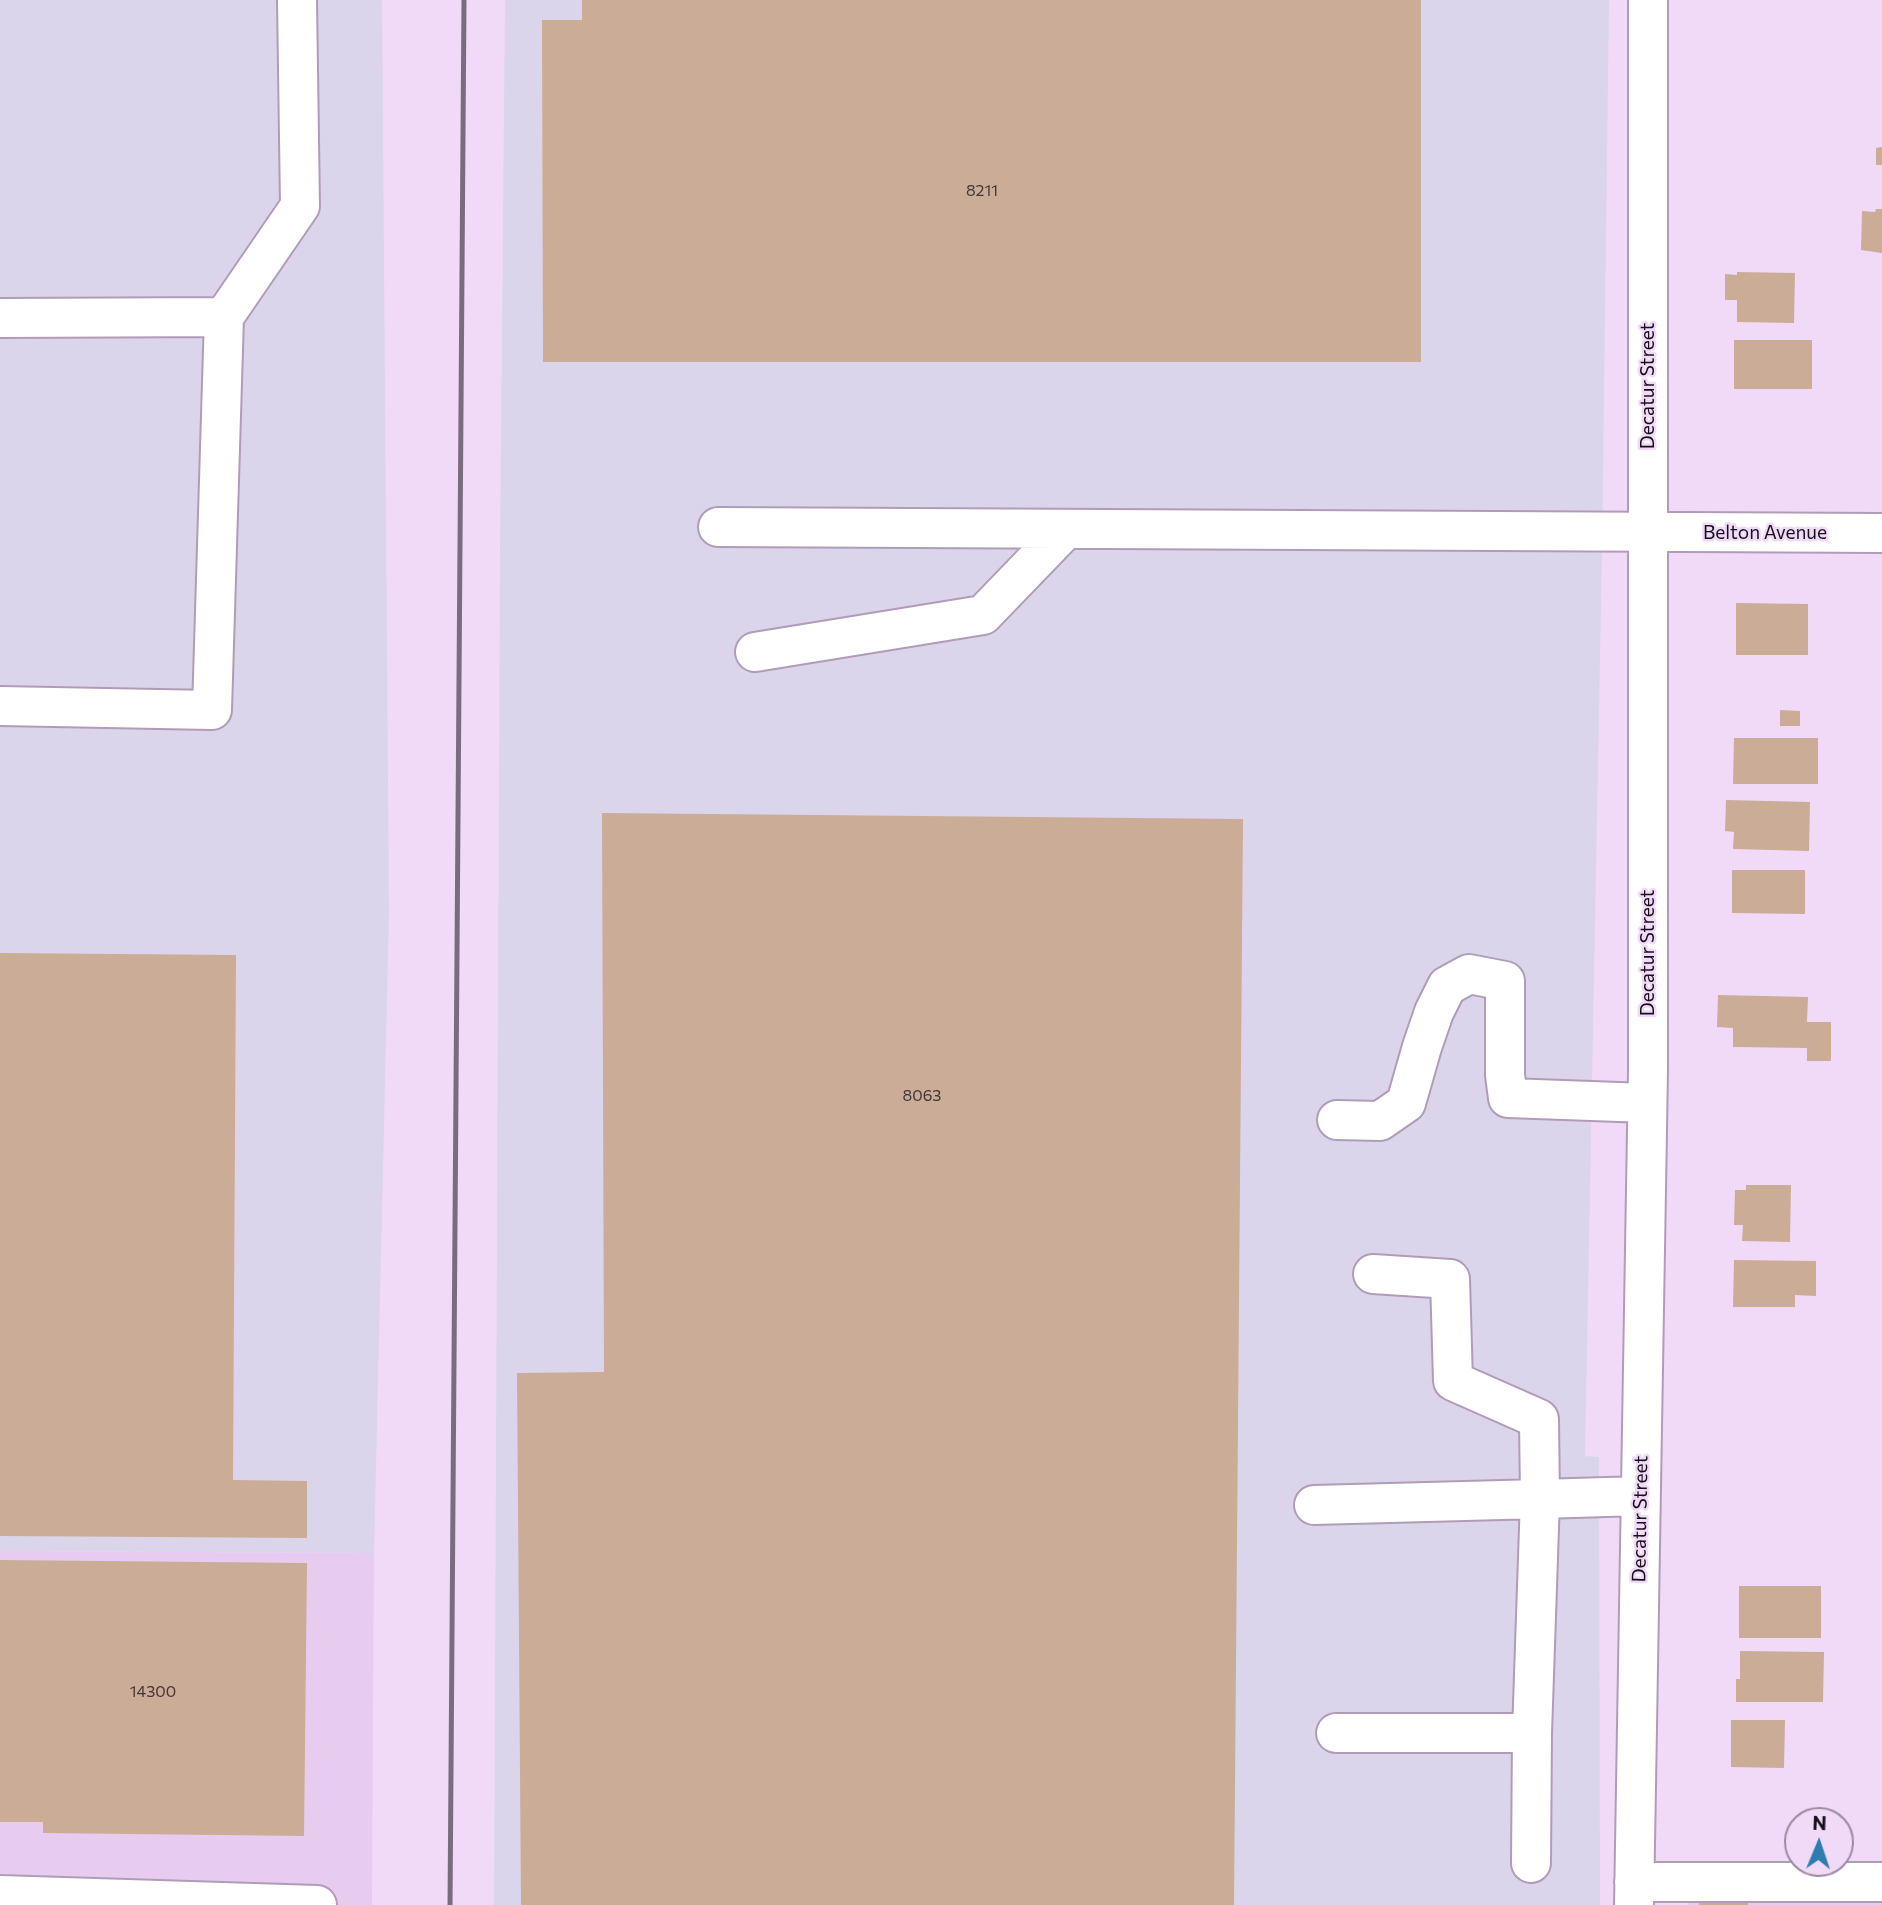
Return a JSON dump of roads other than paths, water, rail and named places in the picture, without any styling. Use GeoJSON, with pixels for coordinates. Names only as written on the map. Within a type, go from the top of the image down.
{"type":"FeatureCollection","features":[{"type":"Feature","properties":{"kind":"street"},"geometry":{"type":"LineString","coordinates":[[0,706],[212,710],[223,317],[300,206],[297,0]]}},
{"type":"Feature","properties":{"kind":"street","name":"Decatur Street"},"geometry":{"type":"LineString","coordinates":[[1634,1894],[1647,1103],[1648,0]]}},
{"type":"Feature","properties":{"kind":"street"},"geometry":{"type":"LineString","coordinates":[[0,318],[223,317]]}},
{"type":"Feature","properties":{"kind":"street","name":"Belton Avenue"},"geometry":{"type":"LineString","coordinates":[[718,527],[1882,533]]}},
{"type":"Feature","properties":{"kind":"street"},"geometry":{"type":"LineString","coordinates":[[755,652],[983,615],[1066,529]]}},
{"type":"Feature","properties":{"kind":"street"},"geometry":{"type":"LineString","coordinates":[[1337,1120],[1380,1121],[1406,1103],[1422,1047],[1447,986],[1469,974],[1505,981],[1504,1075],[1508,1098],[1647,1103]]}},
{"type":"Feature","properties":{"kind":"street"},"geometry":{"type":"LineString","coordinates":[[1373,1274],[1450,1279],[1453,1381],[1539,1419],[1540,1499],[1532,1732],[1531,1863]]}},
{"type":"Feature","properties":{"kind":"street"},"geometry":{"type":"LineString","coordinates":[[1314,1505],[1640,1496]]}},
{"type":"Feature","properties":{"kind":"street"},"geometry":{"type":"LineString","coordinates":[[1336,1733],[1532,1732]]}},
{"type":"Feature","properties":{"kind":"street"},"geometry":{"type":"LineString","coordinates":[[1634,1894],[1882,1882]]}},
{"type":"Feature","properties":{"kind":"street"},"geometry":{"type":"LineString","coordinates":[[0,1895],[317,1905]]}},
{"type":"Feature","properties":{"kind":"railway"},"geometry":{"type":"LineString","coordinates":[[450,1905],[464,0]]}}]}
